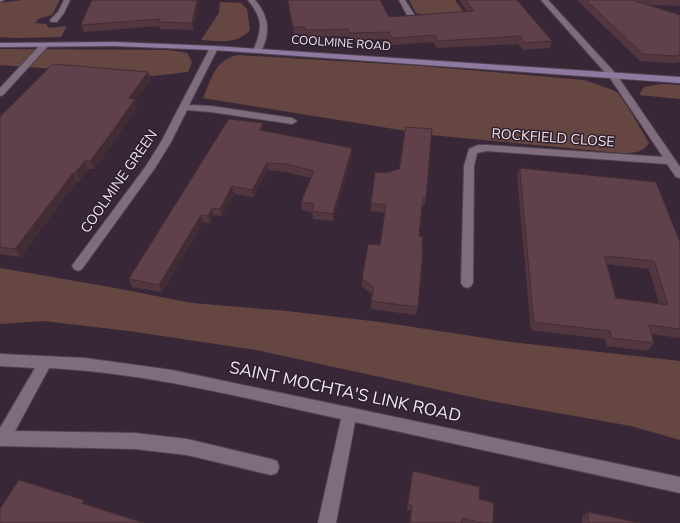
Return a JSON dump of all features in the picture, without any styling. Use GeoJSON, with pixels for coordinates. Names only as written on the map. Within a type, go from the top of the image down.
{"type":"FeatureCollection","features":[{"type":"Feature","properties":{"kind":"street"},"geometry":{"type":"LineString","coordinates":[[54,20],[61,13],[66,0]]}},
{"type":"Feature","properties":{"kind":"street"},"geometry":{"type":"LineString","coordinates":[[251,0],[259,8],[265,22],[263,36],[257,51]]}},
{"type":"Feature","properties":{"kind":"street"},"geometry":{"type":"LineString","coordinates":[[402,0],[413,19]]}},
{"type":"Feature","properties":{"kind":"street"},"geometry":{"type":"LineString","coordinates":[[544,0],[613,76],[629,97],[680,175]]}},
{"type":"Feature","properties":{"kind":"street","name":"COOLMINE ROAD"},"geometry":{"type":"LineString","coordinates":[[0,45],[115,44],[214,48],[680,80]]}},
{"type":"Feature","properties":{"kind":"street"},"geometry":{"type":"LineString","coordinates":[[0,93],[45,45]]}},
{"type":"Feature","properties":{"kind":"street","name":"COOLMINE GREEN"},"geometry":{"type":"LineString","coordinates":[[78,266],[150,168],[166,142],[214,48]]}},
{"type":"Feature","properties":{"kind":"street"},"geometry":{"type":"LineString","coordinates":[[184,107],[211,109],[292,121]]}},
{"type":"Feature","properties":{"kind":"street","name":"ROCKFIELD CLOSE"},"geometry":{"type":"LineString","coordinates":[[467,283],[470,166],[472,151],[478,148],[487,148],[670,161]]}},
{"type":"Feature","properties":{"kind":"street","name":"SAINT MOCHTA'S LINK ROAD"},"geometry":{"type":"LineString","coordinates":[[0,360],[86,364],[172,376],[680,485]]}},
{"type":"Feature","properties":{"kind":"street"},"geometry":{"type":"LineString","coordinates":[[46,361],[1,438],[135,440],[188,447],[271,467]]}},
{"type":"Feature","properties":{"kind":"street"},"geometry":{"type":"LineString","coordinates":[[327,523],[349,415]]}},
{"type":"Feature","properties":{"kind":"shaded area"},"geometry":{"type":"Polygon","coordinates":[[[22,0],[59,0],[52,15],[38,19],[35,23],[46,24],[49,28],[67,26],[61,37],[0,37],[0,3],[22,0]]]}},
{"type":"Feature","properties":{"kind":"shaded area"},"geometry":{"type":"Polygon","coordinates":[[[409,0],[455,0],[468,18],[429,16],[416,13],[409,0]]]}},
{"type":"Feature","properties":{"kind":"shaded area"},"geometry":{"type":"Polygon","coordinates":[[[220,2],[241,3],[247,9],[250,30],[245,35],[234,40],[201,40],[219,13],[220,2]]]}},
{"type":"Feature","properties":{"kind":"shaded area"},"geometry":{"type":"Polygon","coordinates":[[[0,49],[169,50],[187,53],[192,62],[188,72],[153,76],[0,65],[0,49]]]}},
{"type":"Feature","properties":{"kind":"shaded area"},"geometry":{"type":"Polygon","coordinates":[[[237,55],[422,66],[584,80],[618,93],[649,143],[640,151],[633,153],[620,153],[431,135],[203,98],[215,71],[223,61],[237,55]]]}},
{"type":"Feature","properties":{"kind":"shaded area"},"geometry":{"type":"Polygon","coordinates":[[[661,84],[680,85],[680,99],[639,95],[644,87],[661,84]]]}},
{"type":"Feature","properties":{"kind":"shaded area"},"geometry":{"type":"Polygon","coordinates":[[[0,268],[192,303],[287,311],[380,322],[511,342],[680,361],[680,440],[631,426],[490,401],[256,350],[129,331],[44,321],[0,324],[0,268]]]}},
{"type":"Feature","properties":{"kind":"building"},"geometry":{"type":"Polygon","coordinates":[[[92,0],[197,0],[192,23],[158,22],[160,19],[81,25],[92,0]]]}},
{"type":"Feature","properties":{"kind":"building"},"geometry":{"type":"Polygon","coordinates":[[[288,0],[380,0],[389,17],[474,11],[465,0],[517,0],[552,41],[525,43],[520,36],[438,41],[435,35],[392,38],[389,32],[349,33],[348,29],[306,30],[305,27],[293,27],[288,0]]]}},
{"type":"Feature","properties":{"kind":"building"},"geometry":{"type":"Polygon","coordinates":[[[586,0],[632,0],[680,15],[680,55],[643,54],[586,0]]]}},
{"type":"Feature","properties":{"kind":"building"},"geometry":{"type":"Polygon","coordinates":[[[53,64],[148,72],[129,98],[135,99],[90,161],[85,161],[75,173],[73,173],[15,249],[0,247],[0,117],[53,64]]]}},
{"type":"Feature","properties":{"kind":"building"},"geometry":{"type":"Polygon","coordinates":[[[229,119],[263,123],[260,130],[352,148],[333,214],[312,211],[314,204],[301,202],[314,171],[286,164],[267,163],[252,190],[232,186],[220,209],[212,208],[208,216],[201,215],[159,285],[129,279],[229,119]]]}},
{"type":"Feature","properties":{"kind":"building"},"geometry":{"type":"Polygon","coordinates":[[[406,127],[432,129],[426,198],[423,197],[419,236],[423,237],[423,251],[418,307],[371,301],[374,287],[362,279],[368,244],[380,245],[386,205],[371,203],[375,172],[385,173],[399,169],[406,127]]]}},
{"type":"Feature","properties":{"kind":"building"},"geometry":{"type":"Polygon","coordinates":[[[520,168],[656,182],[680,242],[680,329],[649,325],[654,343],[612,338],[610,331],[534,322],[520,168]],[[605,256],[616,298],[668,305],[654,261],[605,256]]]}},
{"type":"Feature","properties":{"kind":"building"},"geometry":{"type":"Polygon","coordinates":[[[413,471],[480,487],[479,499],[494,503],[493,523],[482,523],[462,518],[462,523],[410,523],[412,505],[408,505],[413,471]]]}},
{"type":"Feature","properties":{"kind":"building"},"geometry":{"type":"Polygon","coordinates":[[[19,480],[84,500],[82,503],[144,523],[0,523],[0,509],[19,480]]]}},
{"type":"Feature","properties":{"kind":"building"},"geometry":{"type":"Polygon","coordinates":[[[588,512],[640,523],[589,523],[588,512]]]}}]}
